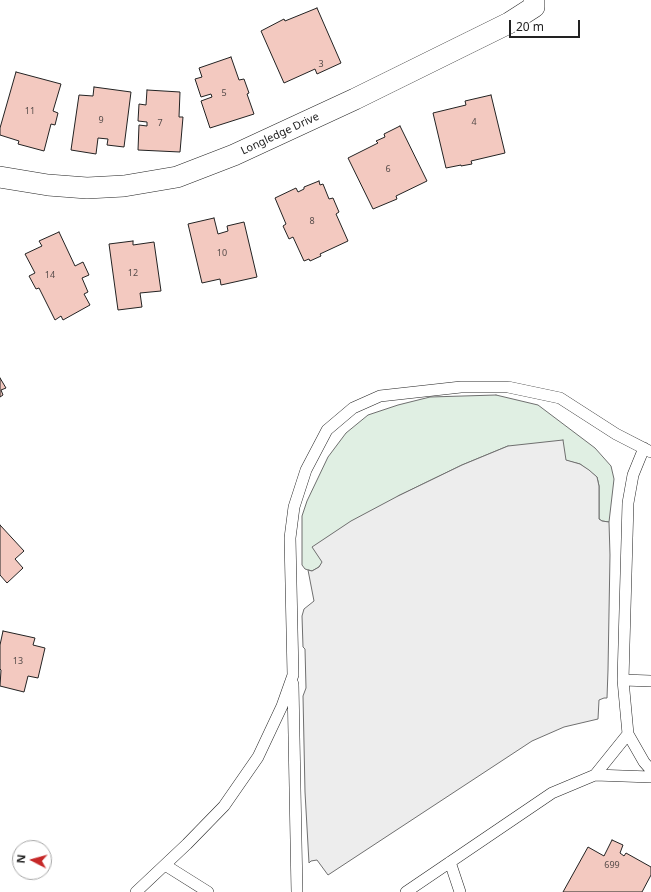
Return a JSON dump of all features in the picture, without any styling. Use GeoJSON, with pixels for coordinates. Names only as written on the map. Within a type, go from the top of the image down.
{"type":"FeatureCollection","features":[{"type":"Feature","properties":{"kind":"street","name":"Longledge Drive"},"geometry":{"type":"LineString","coordinates":[[0,177],[48,185],[87,188],[124,186],[177,177],[234,156],[355,99],[509,23],[534,7],[534,0]]}},
{"type":"Feature","properties":{"kind":"lane"},"geometry":{"type":"LineString","coordinates":[[297,892],[290,538],[294,507],[306,470],[327,430],[353,408],[380,396],[461,387],[508,387],[560,398],[616,434],[647,450],[633,475],[628,503],[623,680],[628,734],[644,762],[651,770]]}},
{"type":"Feature","properties":{"kind":"lane"},"geometry":{"type":"LineString","coordinates":[[136,892],[224,806],[258,757],[282,706],[293,676]]}},
{"type":"Feature","properties":{"kind":"lane"},"geometry":{"type":"LineString","coordinates":[[623,680],[651,681]]}},
{"type":"Feature","properties":{"kind":"lane"},"geometry":{"type":"LineString","coordinates":[[596,775],[628,734]]}},
{"type":"Feature","properties":{"kind":"lane"},"geometry":{"type":"LineString","coordinates":[[406,892],[552,793],[596,775],[651,777]]}},
{"type":"Feature","properties":{"kind":"lane"},"geometry":{"type":"LineString","coordinates":[[450,862],[460,892]]}},
{"type":"Feature","properties":{"kind":"lane"},"geometry":{"type":"LineString","coordinates":[[165,865],[208,892]]}},
{"type":"Feature","properties":{"kind":"green space"},"geometry":{"type":"Polygon","coordinates":[[[496,395],[538,405],[595,448],[611,466],[614,479],[609,522],[599,519],[599,486],[597,477],[580,464],[508,446],[462,465],[398,496],[319,567],[312,571],[305,569],[302,565],[302,516],[307,501],[328,457],[346,433],[368,415],[398,405],[430,397],[496,395]]]}},
{"type":"Feature","properties":{"kind":"shaded area"},"geometry":{"type":"Polygon","coordinates":[[[563,440],[566,460],[580,464],[597,477],[599,486],[599,519],[609,522],[610,555],[607,698],[599,700],[598,719],[564,727],[532,741],[328,875],[317,860],[309,863],[305,792],[303,696],[306,688],[302,616],[304,609],[314,601],[308,570],[312,571],[319,567],[322,562],[312,547],[351,521],[462,465],[508,446],[563,440]]]}},
{"type":"Feature","properties":{"kind":"building"},"geometry":{"type":"Polygon","coordinates":[[[317,8],[341,63],[317,74],[315,69],[284,83],[261,31],[284,19],[285,21],[317,8]]]}},
{"type":"Feature","properties":{"kind":"building"},"geometry":{"type":"Polygon","coordinates":[[[231,57],[239,80],[244,79],[249,93],[247,94],[254,114],[210,128],[201,101],[212,97],[211,94],[201,97],[195,79],[202,77],[199,68],[231,57]]]}},
{"type":"Feature","properties":{"kind":"building"},"geometry":{"type":"Polygon","coordinates":[[[16,72],[61,84],[53,111],[58,113],[55,125],[51,124],[44,151],[18,144],[19,141],[0,135],[0,128],[16,72]]]}},
{"type":"Feature","properties":{"kind":"building"},"geometry":{"type":"Polygon","coordinates":[[[94,87],[131,92],[124,147],[107,145],[108,139],[98,138],[96,154],[71,150],[79,95],[93,96],[94,87]]]}},
{"type":"Feature","properties":{"kind":"building"},"geometry":{"type":"Polygon","coordinates":[[[147,90],[180,92],[179,117],[183,117],[180,152],[138,150],[139,125],[147,126],[147,122],[138,121],[139,104],[146,105],[147,90]]]}},
{"type":"Feature","properties":{"kind":"building"},"geometry":{"type":"Polygon","coordinates":[[[491,95],[505,153],[471,161],[472,164],[446,168],[433,113],[466,105],[465,101],[491,95]]]}},
{"type":"Feature","properties":{"kind":"building"},"geometry":{"type":"Polygon","coordinates":[[[400,126],[427,181],[396,196],[397,199],[373,209],[348,158],[378,143],[376,141],[385,137],[384,134],[400,126]]]}},
{"type":"Feature","properties":{"kind":"building"},"geometry":{"type":"Polygon","coordinates":[[[319,181],[320,185],[323,184],[329,199],[333,198],[339,212],[336,214],[348,241],[320,254],[321,256],[310,261],[309,259],[304,261],[293,237],[289,239],[283,226],[286,224],[275,198],[296,188],[298,192],[304,189],[304,187],[319,181]]]}},
{"type":"Feature","properties":{"kind":"building"},"geometry":{"type":"Polygon","coordinates":[[[214,218],[218,234],[228,231],[227,226],[244,222],[257,277],[221,285],[220,279],[202,283],[188,224],[214,218]]]}},
{"type":"Feature","properties":{"kind":"building"},"geometry":{"type":"Polygon","coordinates":[[[59,232],[75,266],[83,262],[89,275],[82,278],[88,292],[84,294],[90,305],[63,320],[61,316],[55,320],[39,288],[36,289],[29,276],[35,273],[25,254],[42,246],[39,241],[59,232]]]}},
{"type":"Feature","properties":{"kind":"building"},"geometry":{"type":"Polygon","coordinates":[[[133,241],[133,245],[154,242],[161,291],[140,293],[142,307],[118,310],[109,244],[133,241]]]}},
{"type":"Feature","properties":{"kind":"building"},"geometry":{"type":"Polygon","coordinates":[[[0,378],[6,388],[1,390],[3,395],[0,397],[0,378]]]}},
{"type":"Feature","properties":{"kind":"building"},"geometry":{"type":"Polygon","coordinates":[[[0,525],[24,551],[15,559],[23,568],[7,583],[0,575],[0,525]]]}},
{"type":"Feature","properties":{"kind":"building"},"geometry":{"type":"Polygon","coordinates":[[[3,631],[35,638],[33,645],[45,648],[38,678],[28,676],[24,692],[0,686],[0,645],[3,631]]]}},
{"type":"Feature","properties":{"kind":"building"},"geometry":{"type":"Polygon","coordinates":[[[612,840],[623,845],[620,853],[624,856],[626,853],[651,867],[651,875],[642,892],[563,892],[588,847],[604,856],[612,840]]]}}]}
